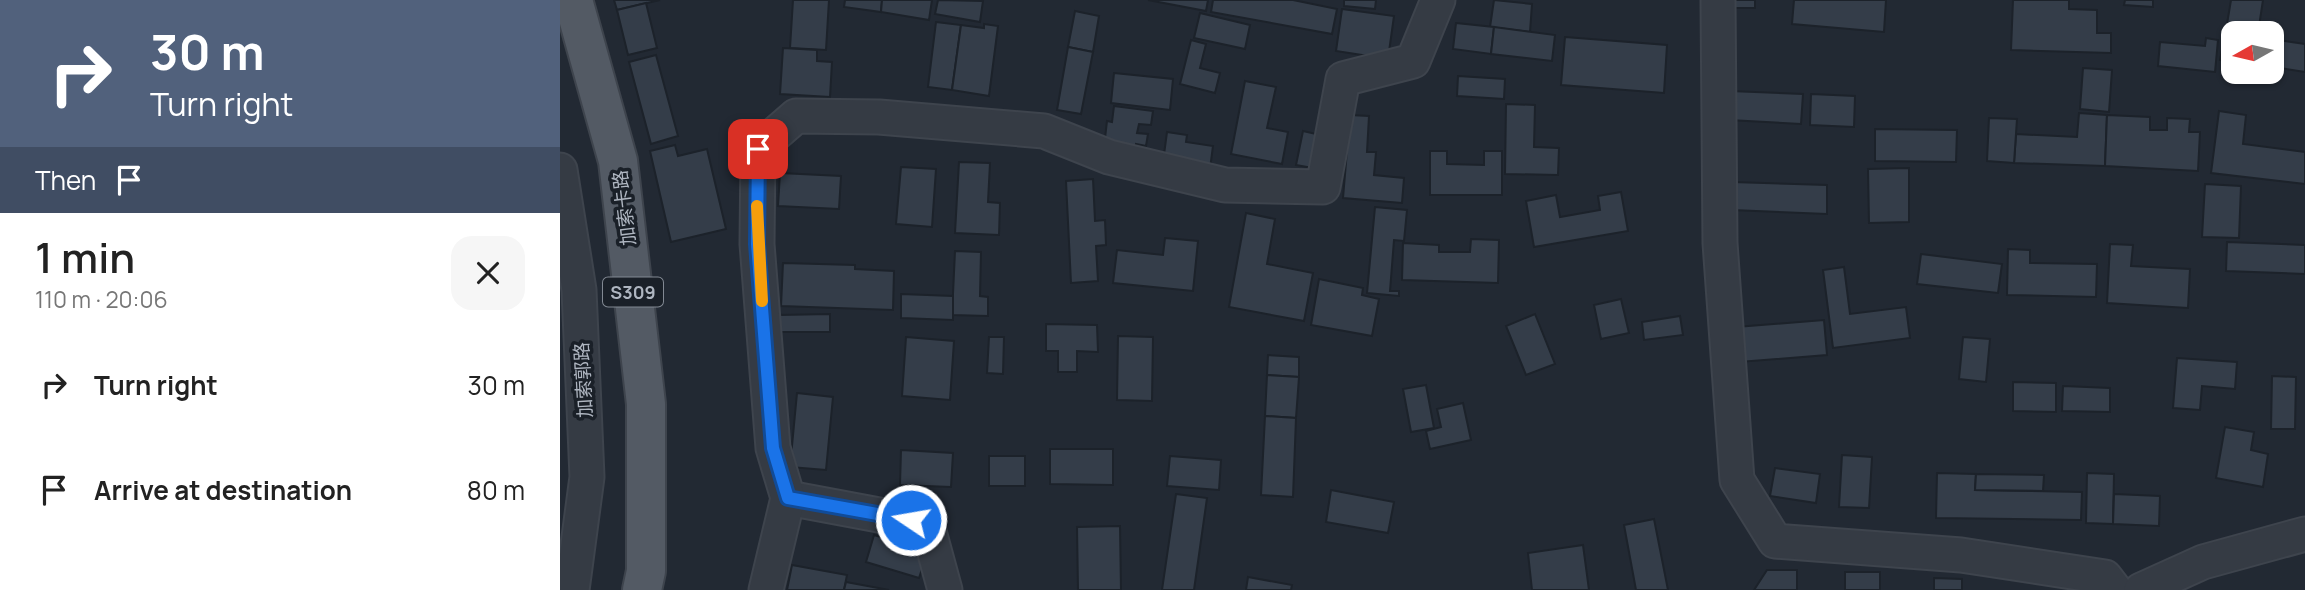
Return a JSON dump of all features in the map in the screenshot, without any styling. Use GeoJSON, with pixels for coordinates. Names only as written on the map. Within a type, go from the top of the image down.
{"type":"FeatureCollection","features":[{"type":"Feature","properties":{"kind":"main road","name":"加索卡路"},"geometry":{"type":"LineString","coordinates":[[573,0],[618,162],[646,404],[646,571],[642,590]]}},
{"type":"Feature","properties":{"kind":"street"},"geometry":{"type":"LineString","coordinates":[[766,590],[788,498],[773,448],[757,244],[758,149],[796,116],[879,117],[1044,131],[1109,157],[1224,185],[1322,187],[1343,79],[1413,61],[1438,0]]}},
{"type":"Feature","properties":{"kind":"street"},"geometry":{"type":"LineString","coordinates":[[1718,0],[1720,243],[1737,480],[1775,541],[1961,555],[2105,577],[2115,590]]}},
{"type":"Feature","properties":{"kind":"street","name":"加索郭路"},"geometry":{"type":"LineString","coordinates":[[560,170],[567,261],[579,290],[587,477],[572,590]]}},
{"type":"Feature","properties":{"kind":"street"},"geometry":{"type":"LineString","coordinates":[[788,498],[928,524],[945,590]]}},
{"type":"Feature","properties":{"kind":"street"},"geometry":{"type":"LineString","coordinates":[[2141,590],[2203,562],[2305,534]]}},
{"type":"Feature","properties":{"kind":"building"},"geometry":{"type":"Polygon","coordinates":[[[614,0],[660,0],[617,10],[614,0]]]}},
{"type":"Feature","properties":{"kind":"building"},"geometry":{"type":"Polygon","coordinates":[[[793,0],[829,0],[826,50],[790,48],[793,0]]]}},
{"type":"Feature","properties":{"kind":"building"},"geometry":{"type":"Polygon","coordinates":[[[845,0],[882,0],[881,12],[844,7],[845,0]]]}},
{"type":"Feature","properties":{"kind":"building"},"geometry":{"type":"Polygon","coordinates":[[[882,0],[932,0],[929,20],[881,12],[882,0]]]}},
{"type":"Feature","properties":{"kind":"building"},"geometry":{"type":"Polygon","coordinates":[[[938,0],[983,1],[980,22],[935,14],[938,0]]]}},
{"type":"Feature","properties":{"kind":"building"},"geometry":{"type":"Polygon","coordinates":[[[1148,0],[1208,0],[1206,11],[1148,0]]]}},
{"type":"Feature","properties":{"kind":"building"},"geometry":{"type":"Polygon","coordinates":[[[1213,0],[1293,0],[1337,9],[1332,34],[1211,12],[1213,0]]]}},
{"type":"Feature","properties":{"kind":"building"},"geometry":{"type":"Polygon","coordinates":[[[1344,0],[1376,0],[1375,9],[1344,6],[1344,0]]]}},
{"type":"Feature","properties":{"kind":"building"},"geometry":{"type":"Polygon","coordinates":[[[1494,0],[1532,4],[1530,32],[1490,27],[1494,0]]]}},
{"type":"Feature","properties":{"kind":"building"},"geometry":{"type":"Polygon","coordinates":[[[1728,0],[1755,0],[1755,8],[1728,8],[1728,0]]]}},
{"type":"Feature","properties":{"kind":"building"},"geometry":{"type":"Polygon","coordinates":[[[1794,0],[1886,0],[1884,32],[1792,24],[1794,0]]]}},
{"type":"Feature","properties":{"kind":"building"},"geometry":{"type":"Polygon","coordinates":[[[2013,0],[2069,0],[2069,9],[2097,10],[2097,33],[2111,33],[2111,53],[2011,50],[2013,0]]]}},
{"type":"Feature","properties":{"kind":"building"},"geometry":{"type":"Polygon","coordinates":[[[2125,0],[2153,0],[2153,7],[2124,5],[2125,0]]]}},
{"type":"Feature","properties":{"kind":"building"},"geometry":{"type":"Polygon","coordinates":[[[2231,0],[2263,0],[2260,21],[2228,21],[2231,0]]]}},
{"type":"Feature","properties":{"kind":"building"},"geometry":{"type":"Polygon","coordinates":[[[646,3],[657,48],[628,55],[617,10],[646,3]]]}},
{"type":"Feature","properties":{"kind":"building"},"geometry":{"type":"Polygon","coordinates":[[[1342,9],[1394,16],[1388,59],[1336,51],[1342,9]]]}},
{"type":"Feature","properties":{"kind":"building"},"geometry":{"type":"Polygon","coordinates":[[[1075,11],[1099,16],[1093,52],[1068,47],[1075,11]]]}},
{"type":"Feature","properties":{"kind":"building"},"geometry":{"type":"Polygon","coordinates":[[[1200,13],[1250,25],[1245,49],[1194,38],[1200,13]]]}},
{"type":"Feature","properties":{"kind":"building"},"geometry":{"type":"Polygon","coordinates":[[[936,22],[961,25],[952,90],[928,87],[936,22]]]}},
{"type":"Feature","properties":{"kind":"building"},"geometry":{"type":"Polygon","coordinates":[[[1456,23],[1494,27],[1491,54],[1453,49],[1456,23]]]}},
{"type":"Feature","properties":{"kind":"building"},"geometry":{"type":"Polygon","coordinates":[[[984,24],[998,26],[989,96],[952,90],[961,25],[984,28],[984,24]]]}},
{"type":"Feature","properties":{"kind":"building"},"geometry":{"type":"Polygon","coordinates":[[[1494,27],[1555,35],[1552,61],[1491,54],[1494,27]]]}},
{"type":"Feature","properties":{"kind":"building"},"geometry":{"type":"Polygon","coordinates":[[[1565,37],[1667,45],[1664,93],[1561,85],[1565,37]]]}},
{"type":"Feature","properties":{"kind":"building"},"geometry":{"type":"Polygon","coordinates":[[[2206,38],[2218,40],[2215,72],[2158,66],[2160,42],[2205,46],[2206,38]]]}},
{"type":"Feature","properties":{"kind":"building"},"geometry":{"type":"Polygon","coordinates":[[[1191,40],[1206,44],[1200,68],[1220,73],[1215,93],[1180,84],[1191,40]]]}},
{"type":"Feature","properties":{"kind":"building"},"geometry":{"type":"Polygon","coordinates":[[[2284,41],[2305,44],[2305,72],[2284,69],[2284,41]]]}},
{"type":"Feature","properties":{"kind":"building"},"geometry":{"type":"Polygon","coordinates":[[[1068,47],[1093,52],[1081,114],[1057,110],[1068,47]]]}},
{"type":"Feature","properties":{"kind":"building"},"geometry":{"type":"Polygon","coordinates":[[[783,48],[817,50],[817,61],[832,62],[830,97],[780,94],[783,48]]]}},
{"type":"Feature","properties":{"kind":"building"},"geometry":{"type":"Polygon","coordinates":[[[656,55],[678,136],[651,144],[629,62],[656,55]]]}},
{"type":"Feature","properties":{"kind":"building"},"geometry":{"type":"Polygon","coordinates":[[[2083,68],[2112,70],[2109,112],[2080,109],[2083,68]]]}},
{"type":"Feature","properties":{"kind":"building"},"geometry":{"type":"Polygon","coordinates":[[[1114,73],[1173,79],[1170,110],[1111,103],[1114,73]]]}},
{"type":"Feature","properties":{"kind":"building"},"geometry":{"type":"Polygon","coordinates":[[[1458,76],[1505,79],[1504,99],[1457,96],[1458,76]]]}},
{"type":"Feature","properties":{"kind":"building"},"geometry":{"type":"Polygon","coordinates":[[[1245,81],[1276,87],[1267,128],[1288,132],[1282,164],[1231,154],[1245,81]]]}},
{"type":"Feature","properties":{"kind":"building"},"geometry":{"type":"Polygon","coordinates":[[[1730,91],[1803,94],[1801,124],[1729,120],[1730,91]]]}},
{"type":"Feature","properties":{"kind":"building"},"geometry":{"type":"Polygon","coordinates":[[[1811,94],[1855,96],[1854,127],[1810,125],[1811,94]]]}},
{"type":"Feature","properties":{"kind":"building"},"geometry":{"type":"Polygon","coordinates":[[[1506,104],[1535,105],[1534,147],[1559,148],[1558,175],[1505,174],[1506,104]]]}},
{"type":"Feature","properties":{"kind":"building"},"geometry":{"type":"Polygon","coordinates":[[[1114,106],[1153,111],[1151,125],[1139,124],[1137,133],[1148,134],[1146,146],[1136,144],[1135,151],[1104,147],[1107,121],[1112,122],[1114,106]]]}},
{"type":"Feature","properties":{"kind":"building"},"geometry":{"type":"Polygon","coordinates":[[[2219,111],[2246,115],[2243,144],[2305,152],[2305,184],[2211,173],[2219,111]]]}},
{"type":"Feature","properties":{"kind":"building"},"geometry":{"type":"Polygon","coordinates":[[[2079,113],[2107,115],[2105,166],[2014,163],[2016,134],[2077,137],[2079,113]]]}},
{"type":"Feature","properties":{"kind":"building"},"geometry":{"type":"Polygon","coordinates":[[[1350,115],[1369,116],[1367,152],[1376,152],[1374,175],[1404,178],[1402,203],[1343,198],[1350,115]]]}},
{"type":"Feature","properties":{"kind":"building"},"geometry":{"type":"Polygon","coordinates":[[[2107,115],[2150,117],[2150,130],[2167,130],[2167,118],[2190,119],[2189,132],[2200,132],[2198,171],[2105,166],[2107,115]]]}},
{"type":"Feature","properties":{"kind":"building"},"geometry":{"type":"Polygon","coordinates":[[[1989,118],[2017,119],[2014,163],[1987,161],[1989,118]]]}},
{"type":"Feature","properties":{"kind":"building"},"geometry":{"type":"Polygon","coordinates":[[[1875,129],[1957,130],[1956,162],[1875,161],[1875,129]]]}},
{"type":"Feature","properties":{"kind":"building"},"geometry":{"type":"Polygon","coordinates":[[[1303,131],[1325,136],[1318,169],[1296,165],[1303,131]]]}},
{"type":"Feature","properties":{"kind":"building"},"geometry":{"type":"Polygon","coordinates":[[[1167,132],[1187,135],[1186,142],[1213,146],[1210,169],[1163,162],[1167,132]]]}},
{"type":"Feature","properties":{"kind":"building"},"geometry":{"type":"Polygon","coordinates":[[[675,145],[678,156],[707,149],[726,229],[671,242],[650,151],[675,145]]]}},
{"type":"Feature","properties":{"kind":"building"},"geometry":{"type":"Polygon","coordinates":[[[1430,151],[1447,151],[1447,164],[1484,165],[1484,151],[1502,151],[1502,195],[1430,195],[1430,151]]]}},
{"type":"Feature","properties":{"kind":"building"},"geometry":{"type":"Polygon","coordinates":[[[959,162],[990,163],[988,202],[1000,203],[999,235],[955,233],[959,162]]]}},
{"type":"Feature","properties":{"kind":"building"},"geometry":{"type":"Polygon","coordinates":[[[901,167],[936,169],[932,227],[896,224],[901,167]]]}},
{"type":"Feature","properties":{"kind":"building"},"geometry":{"type":"Polygon","coordinates":[[[1909,168],[1909,222],[1869,223],[1868,169],[1909,168]]]}},
{"type":"Feature","properties":{"kind":"building"},"geometry":{"type":"Polygon","coordinates":[[[780,173],[841,176],[839,209],[778,206],[780,173]]]}},
{"type":"Feature","properties":{"kind":"building"},"geometry":{"type":"Polygon","coordinates":[[[1093,179],[1095,221],[1105,220],[1106,245],[1096,246],[1098,281],[1071,283],[1066,181],[1093,179]]]}},
{"type":"Feature","properties":{"kind":"building"},"geometry":{"type":"Polygon","coordinates":[[[1732,182],[1827,185],[1827,214],[1732,210],[1732,182]]]}},
{"type":"Feature","properties":{"kind":"building"},"geometry":{"type":"Polygon","coordinates":[[[2205,184],[2241,186],[2239,238],[2202,237],[2205,184]]]}},
{"type":"Feature","properties":{"kind":"building"},"geometry":{"type":"Polygon","coordinates":[[[1621,192],[1628,231],[1534,247],[1526,201],[1556,195],[1560,217],[1600,210],[1598,196],[1621,192]]]}},
{"type":"Feature","properties":{"kind":"building"},"geometry":{"type":"Polygon","coordinates":[[[1375,207],[1407,210],[1404,241],[1394,240],[1390,291],[1399,291],[1399,296],[1367,293],[1375,207]]]}},
{"type":"Feature","properties":{"kind":"building"},"geometry":{"type":"Polygon","coordinates":[[[1246,213],[1275,219],[1267,264],[1313,273],[1304,321],[1229,307],[1246,213]]]}},
{"type":"Feature","properties":{"kind":"building"},"geometry":{"type":"Polygon","coordinates":[[[1165,238],[1198,241],[1193,291],[1113,283],[1117,250],[1163,255],[1165,238]]]}},
{"type":"Feature","properties":{"kind":"building"},"geometry":{"type":"Polygon","coordinates":[[[1471,239],[1499,240],[1498,283],[1402,280],[1403,243],[1439,245],[1439,252],[1470,252],[1471,239]]]}},
{"type":"Feature","properties":{"kind":"building"},"geometry":{"type":"Polygon","coordinates":[[[2227,242],[2305,245],[2305,274],[2226,271],[2227,242]]]}},
{"type":"Feature","properties":{"kind":"building"},"geometry":{"type":"Polygon","coordinates":[[[2110,244],[2133,245],[2131,266],[2190,269],[2188,308],[2107,303],[2110,244]]]}},
{"type":"Feature","properties":{"kind":"building"},"geometry":{"type":"Polygon","coordinates":[[[2008,249],[2030,250],[2030,263],[2097,264],[2096,297],[2007,295],[2008,249]]]}},
{"type":"Feature","properties":{"kind":"building"},"geometry":{"type":"Polygon","coordinates":[[[955,251],[981,252],[980,296],[988,297],[988,316],[952,315],[955,251]]]}},
{"type":"Feature","properties":{"kind":"building"},"geometry":{"type":"Polygon","coordinates":[[[1921,254],[2002,264],[1998,293],[1917,284],[1921,254]]]}},
{"type":"Feature","properties":{"kind":"building"},"geometry":{"type":"Polygon","coordinates":[[[783,263],[855,265],[855,269],[894,271],[893,310],[781,306],[783,263]]]}},
{"type":"Feature","properties":{"kind":"building"},"geometry":{"type":"Polygon","coordinates":[[[1844,267],[1850,314],[1906,307],[1910,338],[1833,348],[1823,270],[1844,267]]]}},
{"type":"Feature","properties":{"kind":"building"},"geometry":{"type":"Polygon","coordinates":[[[1319,279],[1363,288],[1362,295],[1379,299],[1372,336],[1311,325],[1319,279]]]}},
{"type":"Feature","properties":{"kind":"building"},"geometry":{"type":"Polygon","coordinates":[[[901,294],[953,296],[953,320],[901,318],[901,294]]]}},
{"type":"Feature","properties":{"kind":"building"},"geometry":{"type":"Polygon","coordinates":[[[1621,299],[1629,333],[1601,339],[1594,305],[1621,299]]]}},
{"type":"Feature","properties":{"kind":"building"},"geometry":{"type":"Polygon","coordinates":[[[830,314],[830,332],[779,332],[779,315],[830,314]]]}},
{"type":"Feature","properties":{"kind":"building"},"geometry":{"type":"Polygon","coordinates":[[[1535,314],[1555,364],[1526,375],[1506,326],[1535,314]]]}},
{"type":"Feature","properties":{"kind":"building"},"geometry":{"type":"Polygon","coordinates":[[[1680,316],[1683,335],[1644,340],[1642,322],[1680,316]]]}},
{"type":"Feature","properties":{"kind":"building"},"geometry":{"type":"Polygon","coordinates":[[[1824,320],[1827,355],[1739,362],[1736,327],[1824,320]]]}},
{"type":"Feature","properties":{"kind":"building"},"geometry":{"type":"Polygon","coordinates":[[[1046,324],[1097,325],[1098,352],[1077,351],[1077,372],[1058,372],[1058,351],[1046,351],[1046,324]]]}},
{"type":"Feature","properties":{"kind":"building"},"geometry":{"type":"Polygon","coordinates":[[[1118,336],[1153,337],[1152,401],[1117,400],[1118,336]]]}},
{"type":"Feature","properties":{"kind":"building"},"geometry":{"type":"Polygon","coordinates":[[[906,337],[954,341],[950,400],[902,396],[906,337]]]}},
{"type":"Feature","properties":{"kind":"building"},"geometry":{"type":"Polygon","coordinates":[[[989,337],[1004,337],[1003,374],[987,373],[989,337]]]}},
{"type":"Feature","properties":{"kind":"building"},"geometry":{"type":"Polygon","coordinates":[[[1963,337],[1990,339],[1986,382],[1959,379],[1963,337]]]}},
{"type":"Feature","properties":{"kind":"building"},"geometry":{"type":"Polygon","coordinates":[[[1268,355],[1299,357],[1299,377],[1267,375],[1268,355]]]}},
{"type":"Feature","properties":{"kind":"building"},"geometry":{"type":"Polygon","coordinates":[[[2177,358],[2237,362],[2235,389],[2202,386],[2200,410],[2173,408],[2177,358]]]}},
{"type":"Feature","properties":{"kind":"building"},"geometry":{"type":"Polygon","coordinates":[[[1267,375],[1299,377],[1296,418],[1265,416],[1267,375]]]}},
{"type":"Feature","properties":{"kind":"building"},"geometry":{"type":"Polygon","coordinates":[[[2272,376],[2296,377],[2295,429],[2271,429],[2272,376]]]}},
{"type":"Feature","properties":{"kind":"building"},"geometry":{"type":"Polygon","coordinates":[[[2013,382],[2056,383],[2056,412],[2013,411],[2013,382]]]}},
{"type":"Feature","properties":{"kind":"building"},"geometry":{"type":"Polygon","coordinates":[[[1426,385],[1434,428],[1411,432],[1403,389],[1426,385]]]}},
{"type":"Feature","properties":{"kind":"building"},"geometry":{"type":"Polygon","coordinates":[[[2063,386],[2110,388],[2110,412],[2062,411],[2063,386]]]}},
{"type":"Feature","properties":{"kind":"building"},"geometry":{"type":"Polygon","coordinates":[[[797,393],[833,397],[826,470],[790,467],[797,393]]]}},
{"type":"Feature","properties":{"kind":"building"},"geometry":{"type":"Polygon","coordinates":[[[1463,403],[1471,440],[1430,449],[1426,431],[1441,427],[1437,409],[1463,403]]]}},
{"type":"Feature","properties":{"kind":"building"},"geometry":{"type":"Polygon","coordinates":[[[1265,416],[1296,418],[1293,497],[1261,495],[1265,416]]]}},
{"type":"Feature","properties":{"kind":"building"},"geometry":{"type":"Polygon","coordinates":[[[2225,427],[2254,432],[2251,450],[2268,454],[2263,487],[2216,478],[2225,427]]]}},
{"type":"Feature","properties":{"kind":"building"},"geometry":{"type":"Polygon","coordinates":[[[1050,449],[1113,449],[1113,485],[1050,484],[1050,449]]]}},
{"type":"Feature","properties":{"kind":"building"},"geometry":{"type":"Polygon","coordinates":[[[901,450],[953,453],[951,487],[900,485],[901,450]]]}},
{"type":"Feature","properties":{"kind":"building"},"geometry":{"type":"Polygon","coordinates":[[[1842,455],[1872,457],[1869,508],[1839,507],[1842,455]]]}},
{"type":"Feature","properties":{"kind":"building"},"geometry":{"type":"Polygon","coordinates":[[[989,456],[1025,456],[1025,486],[989,486],[989,456]]]}},
{"type":"Feature","properties":{"kind":"building"},"geometry":{"type":"Polygon","coordinates":[[[1170,456],[1221,460],[1219,490],[1167,486],[1170,456]]]}},
{"type":"Feature","properties":{"kind":"building"},"geometry":{"type":"Polygon","coordinates":[[[1775,468],[1820,474],[1816,503],[1770,496],[1775,468]]]}},
{"type":"Feature","properties":{"kind":"building"},"geometry":{"type":"Polygon","coordinates":[[[1937,473],[1976,474],[1975,490],[2082,492],[2081,520],[1936,518],[1937,473]]]}},
{"type":"Feature","properties":{"kind":"building"},"geometry":{"type":"Polygon","coordinates":[[[2087,473],[2114,474],[2113,524],[2086,523],[2087,473]]]}},
{"type":"Feature","properties":{"kind":"building"},"geometry":{"type":"Polygon","coordinates":[[[1976,474],[2044,475],[2043,491],[1975,490],[1976,474]]]}},
{"type":"Feature","properties":{"kind":"building"},"geometry":{"type":"Polygon","coordinates":[[[1331,490],[1394,502],[1388,533],[1326,522],[1331,490]]]}},
{"type":"Feature","properties":{"kind":"building"},"geometry":{"type":"Polygon","coordinates":[[[1176,494],[1207,498],[1194,590],[1162,590],[1176,494]]]}},
{"type":"Feature","properties":{"kind":"building"},"geometry":{"type":"Polygon","coordinates":[[[2114,494],[2160,496],[2159,526],[2113,524],[2114,494]]]}},
{"type":"Feature","properties":{"kind":"building"},"geometry":{"type":"Polygon","coordinates":[[[1654,519],[1668,590],[1636,590],[1624,525],[1654,519]]]}},
{"type":"Feature","properties":{"kind":"building"},"geometry":{"type":"Polygon","coordinates":[[[1120,526],[1121,590],[1078,590],[1077,527],[1120,526]]]}},
{"type":"Feature","properties":{"kind":"building"},"geometry":{"type":"Polygon","coordinates":[[[874,535],[928,551],[919,578],[866,562],[874,535]]]}},
{"type":"Feature","properties":{"kind":"building"},"geometry":{"type":"Polygon","coordinates":[[[1583,545],[1589,590],[1532,590],[1528,553],[1583,545]]]}},
{"type":"Feature","properties":{"kind":"building"},"geometry":{"type":"Polygon","coordinates":[[[792,565],[847,575],[844,590],[787,590],[792,565]]]}},
{"type":"Feature","properties":{"kind":"building"},"geometry":{"type":"Polygon","coordinates":[[[1767,570],[1797,570],[1797,590],[1754,590],[1767,570]]]}},
{"type":"Feature","properties":{"kind":"building"},"geometry":{"type":"Polygon","coordinates":[[[1845,572],[1880,572],[1880,590],[1845,590],[1845,572]]]}},
{"type":"Feature","properties":{"kind":"building"},"geometry":{"type":"Polygon","coordinates":[[[1248,577],[1292,585],[1291,590],[1246,590],[1248,577]]]}},
{"type":"Feature","properties":{"kind":"building"},"geometry":{"type":"Polygon","coordinates":[[[1934,578],[1962,579],[1962,590],[1934,590],[1934,578]]]}},
{"type":"Feature","properties":{"kind":"building"},"geometry":{"type":"Polygon","coordinates":[[[846,582],[889,590],[844,590],[846,582]]]}},
{"type":"Feature","properties":{"kind":"slow traffic"},"geometry":{"type":"LineString","coordinates":[[757,206],[762,301]]}},
{"type":"Feature","properties":{"kind":"route"},"geometry":{"type":"LineString","coordinates":[[758,149],[757,244],[773,448],[788,498],[911,520]]}}]}
